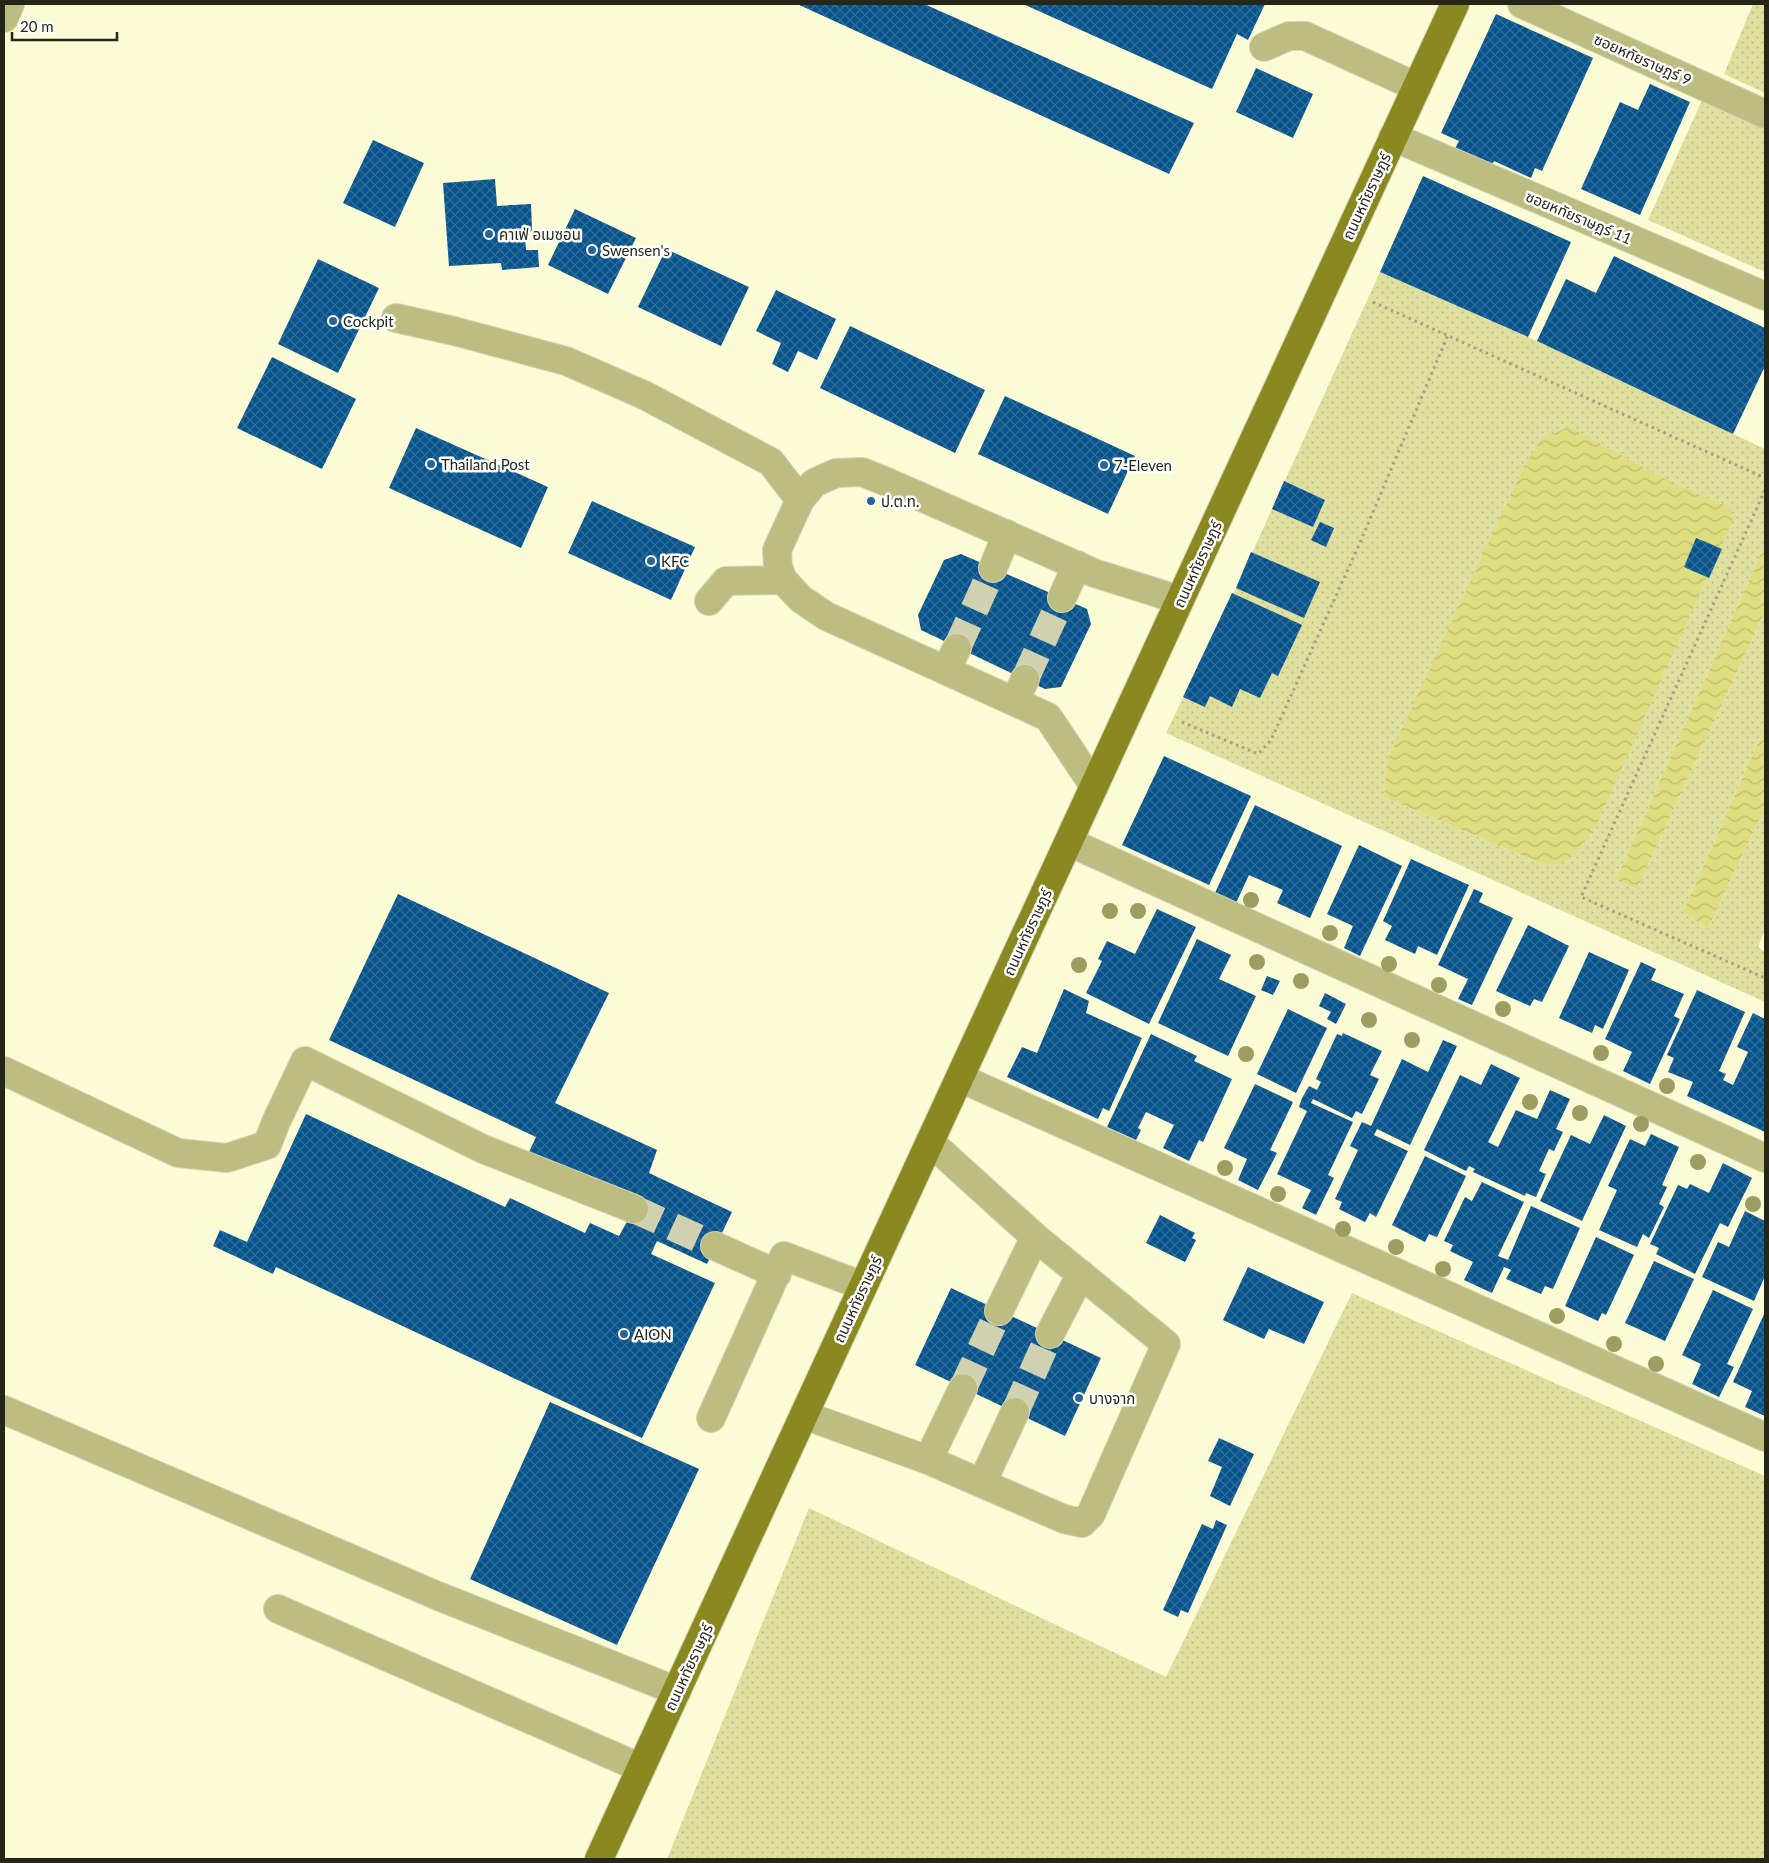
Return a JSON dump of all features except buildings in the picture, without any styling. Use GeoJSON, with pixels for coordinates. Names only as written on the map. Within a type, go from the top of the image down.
{"type":"FeatureCollection","features":[{"type":"Feature","properties":{"kind":"main road","name":"ถนนหทัยราษฎร์"},"geometry":{"type":"LineString","coordinates":[[599,1859],[1455,4]]}},
{"type":"Feature","properties":{"kind":"street"},"geometry":{"type":"LineString","coordinates":[[4,18],[10,4]]}},
{"type":"Feature","properties":{"kind":"street","name":"ซอยหทัยราษฎร์ 9"},"geometry":{"type":"LineString","coordinates":[[1522,4],[1765,114]]}},
{"type":"Feature","properties":{"kind":"street"},"geometry":{"type":"LineString","coordinates":[[1264,47],[1288,36],[1305,36],[1416,88]]}},
{"type":"Feature","properties":{"kind":"street","name":"ซอยหทัยราษฎร์ 11"},"geometry":{"type":"LineString","coordinates":[[1393,137],[1765,296]]}},
{"type":"Feature","properties":{"kind":"street"},"geometry":{"type":"LineString","coordinates":[[396,318],[454,331],[566,361],[644,395],[771,462],[800,500]]}},
{"type":"Feature","properties":{"kind":"street"},"geometry":{"type":"LineString","coordinates":[[1094,786],[1048,717],[1020,690],[952,659],[826,616],[801,599],[783,580],[778,567],[777,550],[800,500],[814,483],[836,473],[862,472],[1094,573],[1180,600]]}},
{"type":"Feature","properties":{"kind":"street"},"geometry":{"type":"LineString","coordinates":[[992,568],[1007,534]]}},
{"type":"Feature","properties":{"kind":"street"},"geometry":{"type":"LineString","coordinates":[[1062,598],[1077,566]]}},
{"type":"Feature","properties":{"kind":"street"},"geometry":{"type":"LineString","coordinates":[[709,601],[726,582],[783,580]]}},
{"type":"Feature","properties":{"kind":"street"},"geometry":{"type":"LineString","coordinates":[[1069,842],[1765,1158]]}},
{"type":"Feature","properties":{"kind":"street"},"geometry":{"type":"LineString","coordinates":[[4,1071],[178,1153],[227,1158],[267,1145],[305,1061],[483,1149],[634,1209]]}},
{"type":"Feature","properties":{"kind":"street"},"geometry":{"type":"LineString","coordinates":[[960,1078],[1765,1438]]}},
{"type":"Feature","properties":{"kind":"street"},"geometry":{"type":"LineString","coordinates":[[804,1415],[928,1460],[1064,1519],[1082,1523],[1091,1514],[1166,1344],[1035,1237],[930,1142]]}},
{"type":"Feature","properties":{"kind":"street"},"geometry":{"type":"LineString","coordinates":[[999,1311],[1035,1237]]}},
{"type":"Feature","properties":{"kind":"street"},"geometry":{"type":"LineString","coordinates":[[715,1246],[777,1274]]}},
{"type":"Feature","properties":{"kind":"street"},"geometry":{"type":"LineString","coordinates":[[711,1418],[784,1256],[863,1286]]}},
{"type":"Feature","properties":{"kind":"street"},"geometry":{"type":"LineString","coordinates":[[1050,1334],[1080,1274]]}},
{"type":"Feature","properties":{"kind":"street"},"geometry":{"type":"LineString","coordinates":[[928,1460],[963,1388]]}},
{"type":"Feature","properties":{"kind":"street"},"geometry":{"type":"LineString","coordinates":[[4,1410],[438,1596],[677,1691]]}},
{"type":"Feature","properties":{"kind":"street"},"geometry":{"type":"LineString","coordinates":[[982,1483],[1014,1412]]}},
{"type":"Feature","properties":{"kind":"street"},"geometry":{"type":"LineString","coordinates":[[278,1609],[641,1768]]}},
{"type":"Feature","properties":{"kind":"path"},"geometry":{"type":"LineString","coordinates":[[1373,302],[1765,478]]}},
{"type":"Feature","properties":{"kind":"path"},"geometry":{"type":"LineString","coordinates":[[1182,722],[1258,754],[1271,740],[1358,545],[1448,335]]}},
{"type":"Feature","properties":{"kind":"path"},"geometry":{"type":"LineString","coordinates":[[1765,490],[1581,897],[1765,978]]}},
{"type":"Feature","properties":{"kind":"green space"},"geometry":{"type":"Polygon","coordinates":[[[1753,4],[1765,4],[1765,93],[1724,74],[1753,4]]]}},
{"type":"Feature","properties":{"kind":"green space"},"geometry":{"type":"Polygon","coordinates":[[[1703,98],[1765,126],[1765,272],[1648,220],[1703,98]]]}},
{"type":"Feature","properties":{"kind":"green space"},"geometry":{"type":"Polygon","coordinates":[[[1380,272],[1537,341],[1765,449],[1765,544],[1616,880],[1637,889],[1765,611],[1765,727],[1683,912],[1708,928],[1765,807],[1765,930],[1758,947],[1765,952],[1765,1002],[1166,733],[1236,588],[1380,272]],[[1523,468],[1388,761],[1384,797],[1542,864],[1730,507],[1678,487],[1523,468]]]}},
{"type":"Feature","properties":{"kind":"green space"},"geometry":{"type":"Polygon","coordinates":[[[1352,1293],[1765,1476],[1765,1859],[667,1859],[809,1508],[1166,1677],[1352,1293]]]}},
{"type":"Feature","properties":{"kind":"water"},"geometry":{"type":"Polygon","coordinates":[[[1569,427],[1678,486],[1730,507],[1733,519],[1595,828],[1576,853],[1564,862],[1542,864],[1384,797],[1387,761],[1523,468],[1542,438],[1569,427]]]}},
{"type":"Feature","properties":{"kind":"water"},"geometry":{"type":"Polygon","coordinates":[[[1765,544],[1765,611],[1637,889],[1616,880],[1765,544]]]}},
{"type":"Feature","properties":{"kind":"water"},"geometry":{"type":"Polygon","coordinates":[[[1765,727],[1765,807],[1708,928],[1683,912],[1765,727]]]}},
{"type":"Feature","properties":{"kind":"tunnel"},"geometry":{"type":"LineString","coordinates":[[957,648],[993,568]]}},
{"type":"Feature","properties":{"kind":"tunnel"},"geometry":{"type":"LineString","coordinates":[[1025,679],[1062,598]]}},
{"type":"Feature","properties":{"kind":"tunnel"},"geometry":{"type":"LineString","coordinates":[[634,1209],[715,1246]]}},
{"type":"Feature","properties":{"kind":"tunnel"},"geometry":{"type":"LineString","coordinates":[[963,1388],[999,1311]]}},
{"type":"Feature","properties":{"kind":"tunnel"},"geometry":{"type":"LineString","coordinates":[[1015,1412],[1050,1334]]}},
{"type":"Feature","properties":{"kind":"place","name":"คาเฟ่ อเมซอน"},"geometry":{"type":"Point","coordinates":[489,234]}},
{"type":"Feature","properties":{"kind":"place","name":"Swensen's"},"geometry":{"type":"Point","coordinates":[592,250]}},
{"type":"Feature","properties":{"kind":"place","name":"Cockpit"},"geometry":{"type":"Point","coordinates":[333,321]}},
{"type":"Feature","properties":{"kind":"place","name":"Thailand Post"},"geometry":{"type":"Point","coordinates":[431,464]}},
{"type":"Feature","properties":{"kind":"place","name":"7-Eleven"},"geometry":{"type":"Point","coordinates":[1104,465]}},
{"type":"Feature","properties":{"kind":"place","name":"ป.ต.ท."},"geometry":{"type":"Point","coordinates":[871,501]}},
{"type":"Feature","properties":{"kind":"place","name":"KFC"},"geometry":{"type":"Point","coordinates":[651,561]}},
{"type":"Feature","properties":{"kind":"place","name":"AION"},"geometry":{"type":"Point","coordinates":[624,1334]}},
{"type":"Feature","properties":{"kind":"place","name":"บางจาก"},"geometry":{"type":"Point","coordinates":[1079,1398]}}]}
